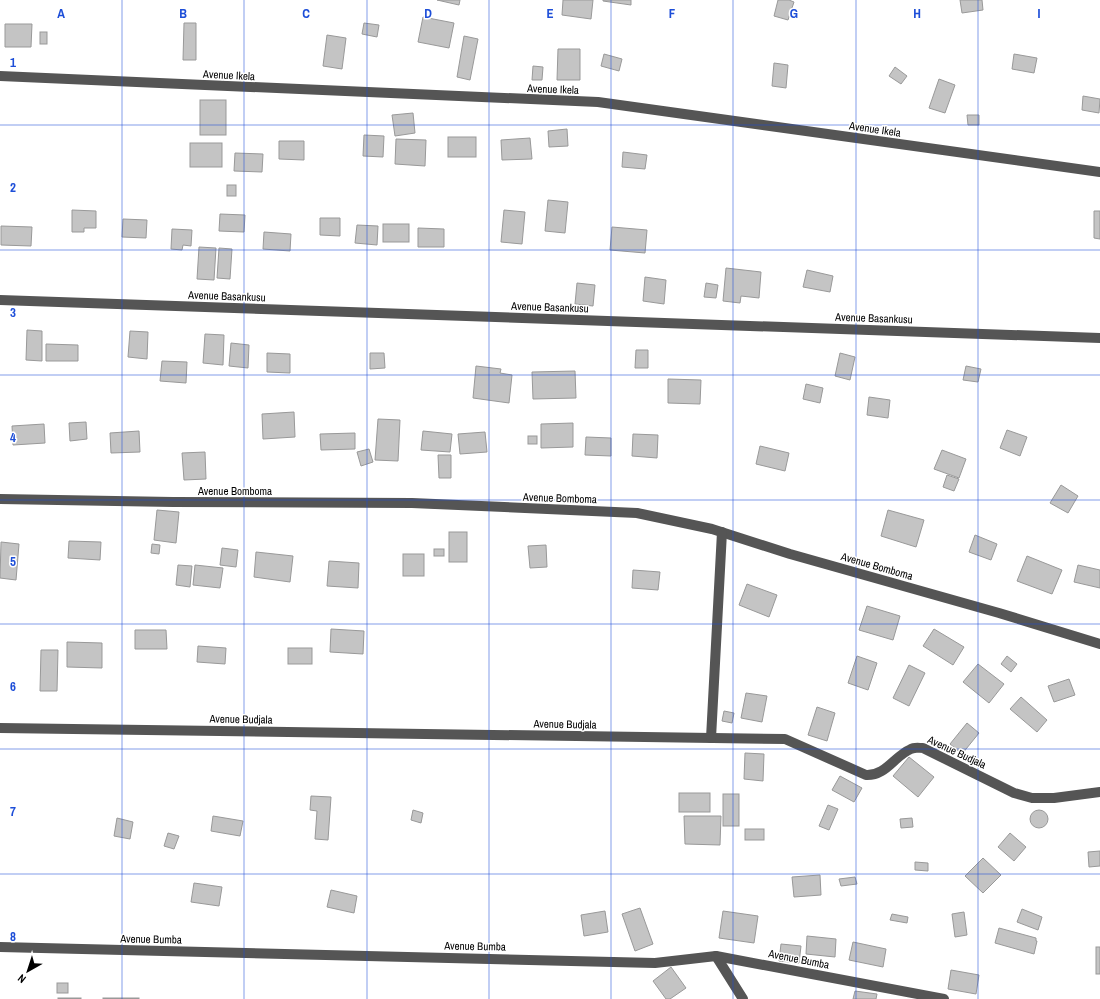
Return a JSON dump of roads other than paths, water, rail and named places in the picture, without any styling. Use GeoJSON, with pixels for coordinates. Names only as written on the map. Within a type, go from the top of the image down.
{"type":"FeatureCollection","features":[{"type":"Feature","properties":{"kind":"street","name":"Avenue Ikela"},"geometry":{"type":"LineString","coordinates":[[0,76],[598,102],[1100,172]]}},
{"type":"Feature","properties":{"kind":"street","name":"Avenue Basankusu"},"geometry":{"type":"LineString","coordinates":[[0,300],[1100,338]]}},
{"type":"Feature","properties":{"kind":"street","name":"Avenue Bomboma"},"geometry":{"type":"LineString","coordinates":[[0,499],[173,502],[412,503],[637,513],[722,532],[790,554],[999,613],[1100,644]]}},
{"type":"Feature","properties":{"kind":"street"},"geometry":{"type":"LineString","coordinates":[[711,738],[722,532]]}},
{"type":"Feature","properties":{"kind":"street","name":"Avenue Budjala"},"geometry":{"type":"LineString","coordinates":[[0,728],[785,739],[866,775],[874,776],[883,771],[912,748],[923,748],[1014,793],[1032,798],[1054,798],[1100,792]]}},
{"type":"Feature","properties":{"kind":"street","name":"Avenue Bumba"},"geometry":{"type":"LineString","coordinates":[[0,947],[655,963],[716,956],[944,999]]}},
{"type":"Feature","properties":{"kind":"street"},"geometry":{"type":"LineString","coordinates":[[716,956],[743,999]]}}]}
